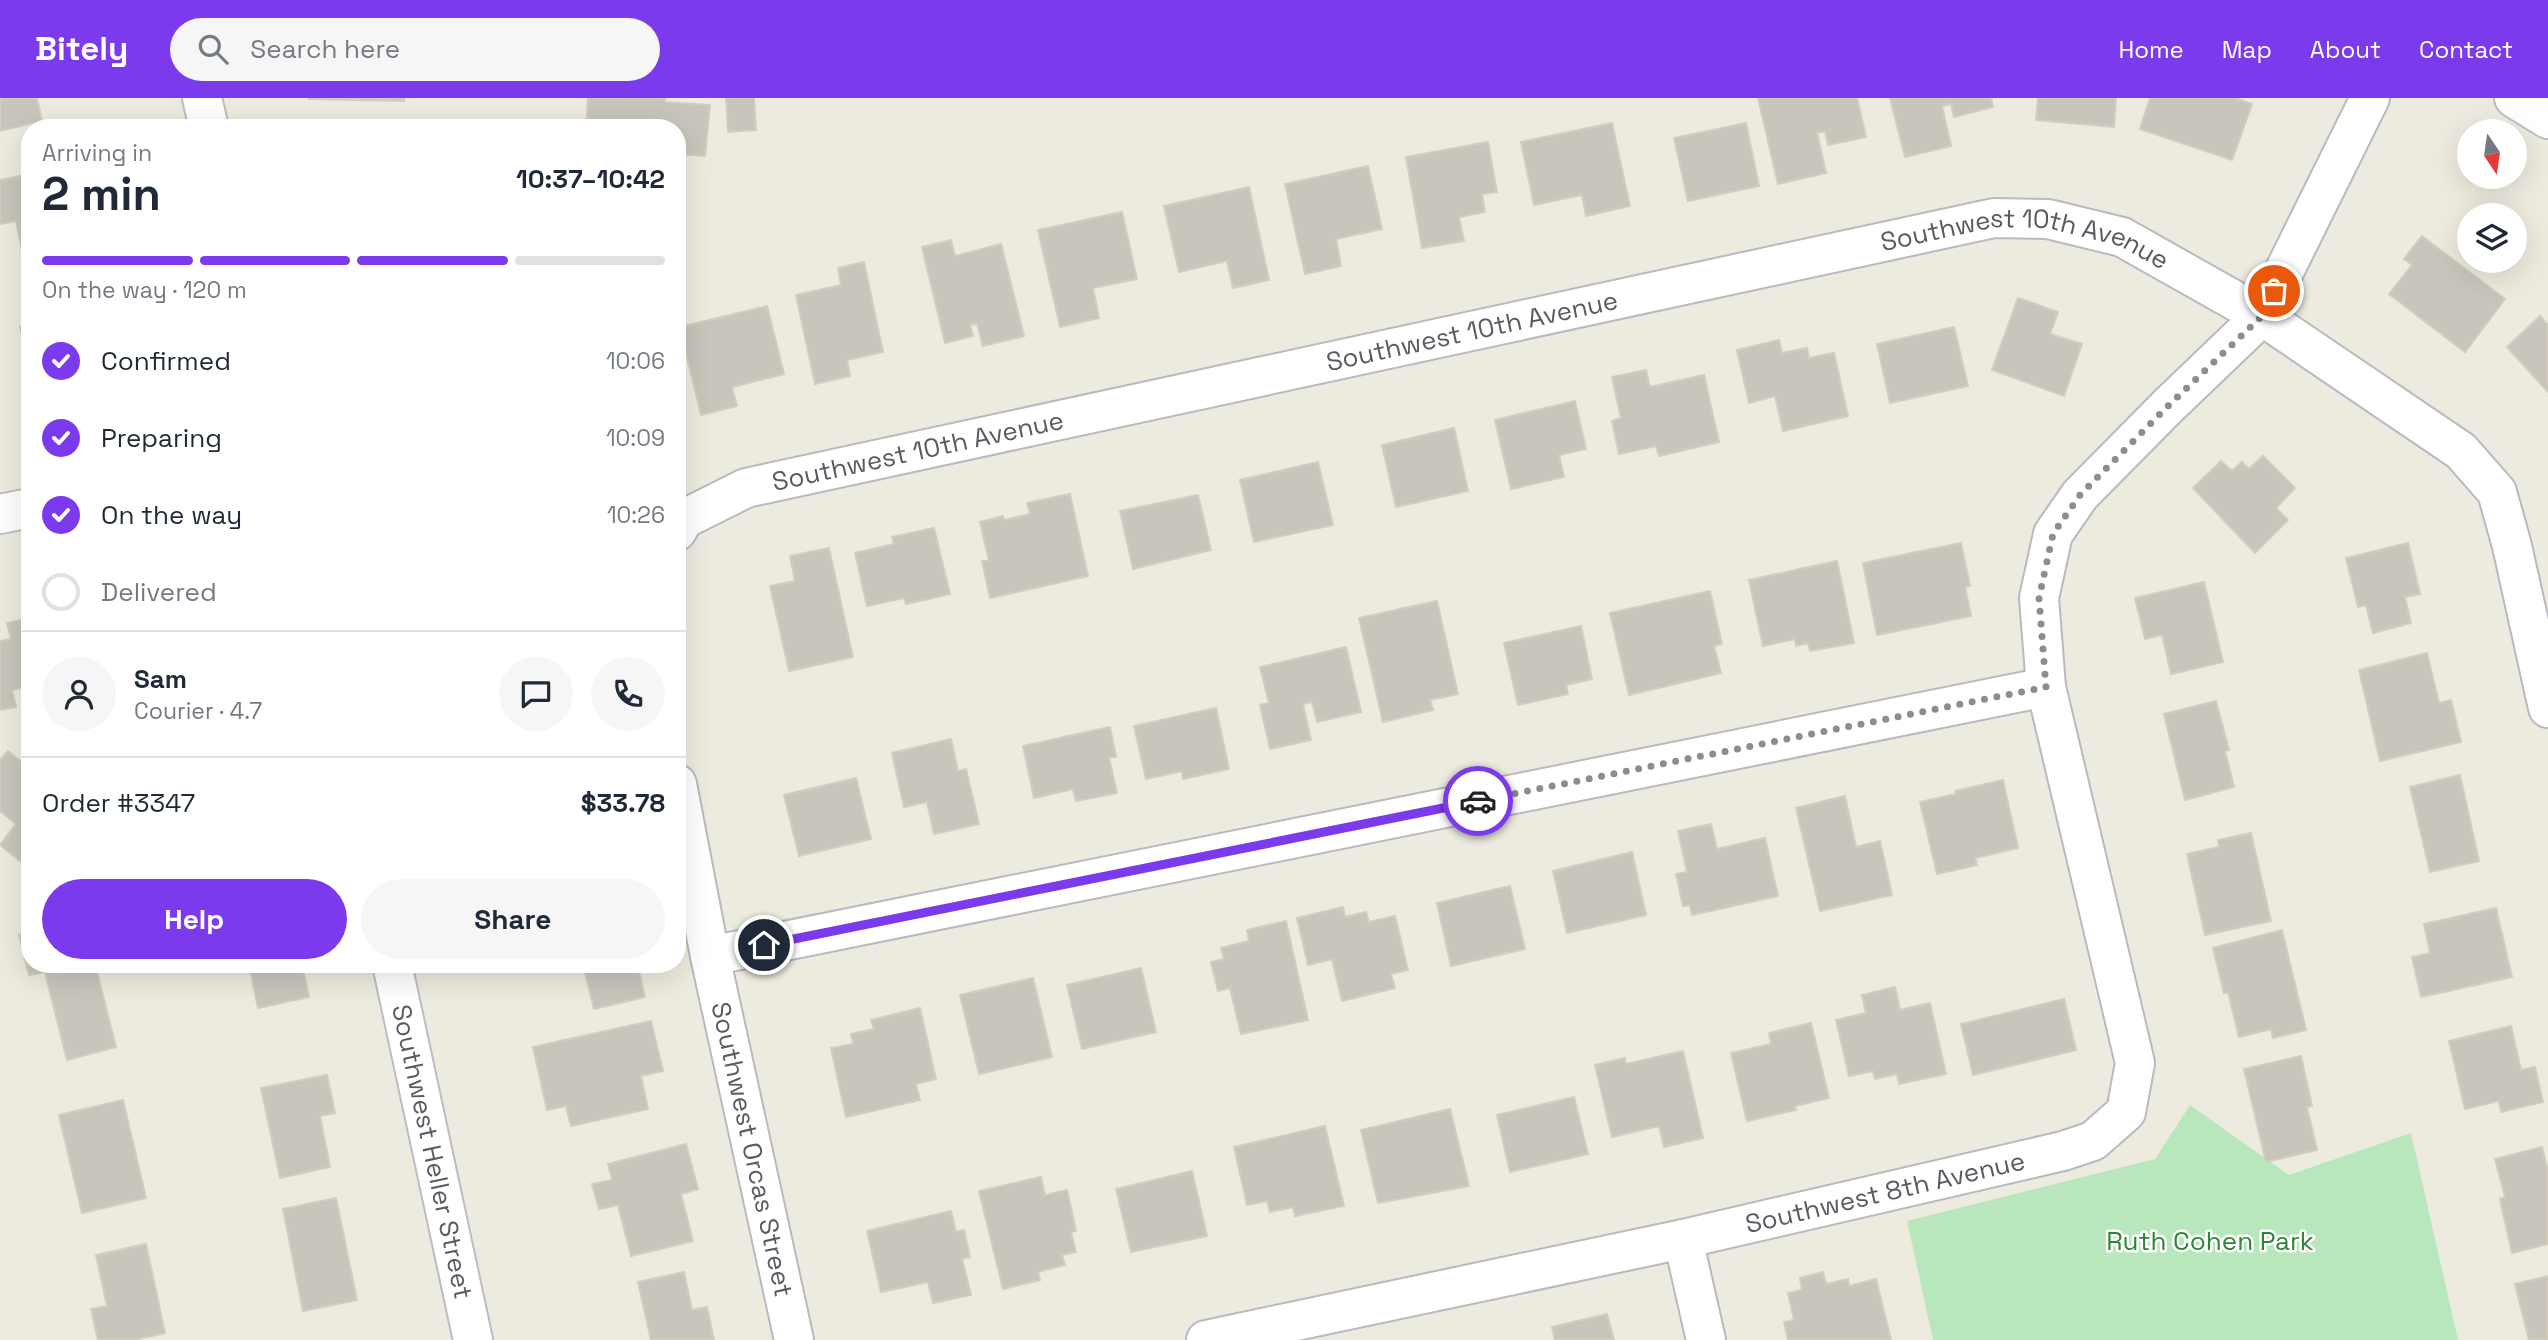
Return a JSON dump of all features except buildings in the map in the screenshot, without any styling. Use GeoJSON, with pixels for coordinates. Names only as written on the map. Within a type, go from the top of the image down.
{"type":"FeatureCollection","features":[{"type":"Feature","properties":{"kind":"street"},"geometry":{"type":"LineString","coordinates":[[202,98],[207,119]]}},
{"type":"Feature","properties":{"kind":"street","name":"Southwest 8th Avenue"},"geometry":{"type":"LineString","coordinates":[[1206,1340],[1258,1335],[2063,1151],[2093,1141],[2126,1112],[2135,1063],[2046,687],[2039,598],[2053,534],[2080,495],[2262,316],[2370,98]]}},
{"type":"Feature","properties":{"kind":"street"},"geometry":{"type":"LineString","coordinates":[[2514,98],[2548,120]]}},
{"type":"Feature","properties":{"kind":"street","name":"Southwest 10th Avenue"},"geometry":{"type":"LineString","coordinates":[[686,518],[746,488],[1994,218],[2048,219],[2122,237],[2262,316],[2461,451],[2497,492],[2512,546],[2548,708]]}},
{"type":"Feature","properties":{"kind":"street"},"geometry":{"type":"LineString","coordinates":[[0,514],[21,510]]}},
{"type":"Feature","properties":{"kind":"street"},"geometry":{"type":"LineString","coordinates":[[686,831],[710,956],[2046,687]]}},
{"type":"Feature","properties":{"kind":"street","name":"Southwest Orcas Street"},"geometry":{"type":"LineString","coordinates":[[710,956],[794,1340]]}},
{"type":"Feature","properties":{"kind":"street","name":"Southwest Heller Street"},"geometry":{"type":"LineString","coordinates":[[394,973],[473,1340]]}},
{"type":"Feature","properties":{"kind":"street"},"geometry":{"type":"LineString","coordinates":[[1683,1239],[1706,1340]]}},
{"type":"Feature","properties":{"kind":"green space","name":"Ruth Cohen Park"},"geometry":{"type":"Polygon","coordinates":[[[2190,1105],[2289,1175],[2411,1133],[2458,1340],[1933,1340],[1907,1221],[2155,1159],[2190,1105]]]}},
{"type":"Feature","properties":{"kind":"way so far"},"geometry":{"type":"LineString","coordinates":[[1478,801],[2046,687],[2039,598],[2053,534],[2080,495],[2262,316],[2274,291]]}},
{"type":"Feature","properties":{"kind":"route"},"geometry":{"type":"LineString","coordinates":[[764,945],[1478,801]]}}]}
